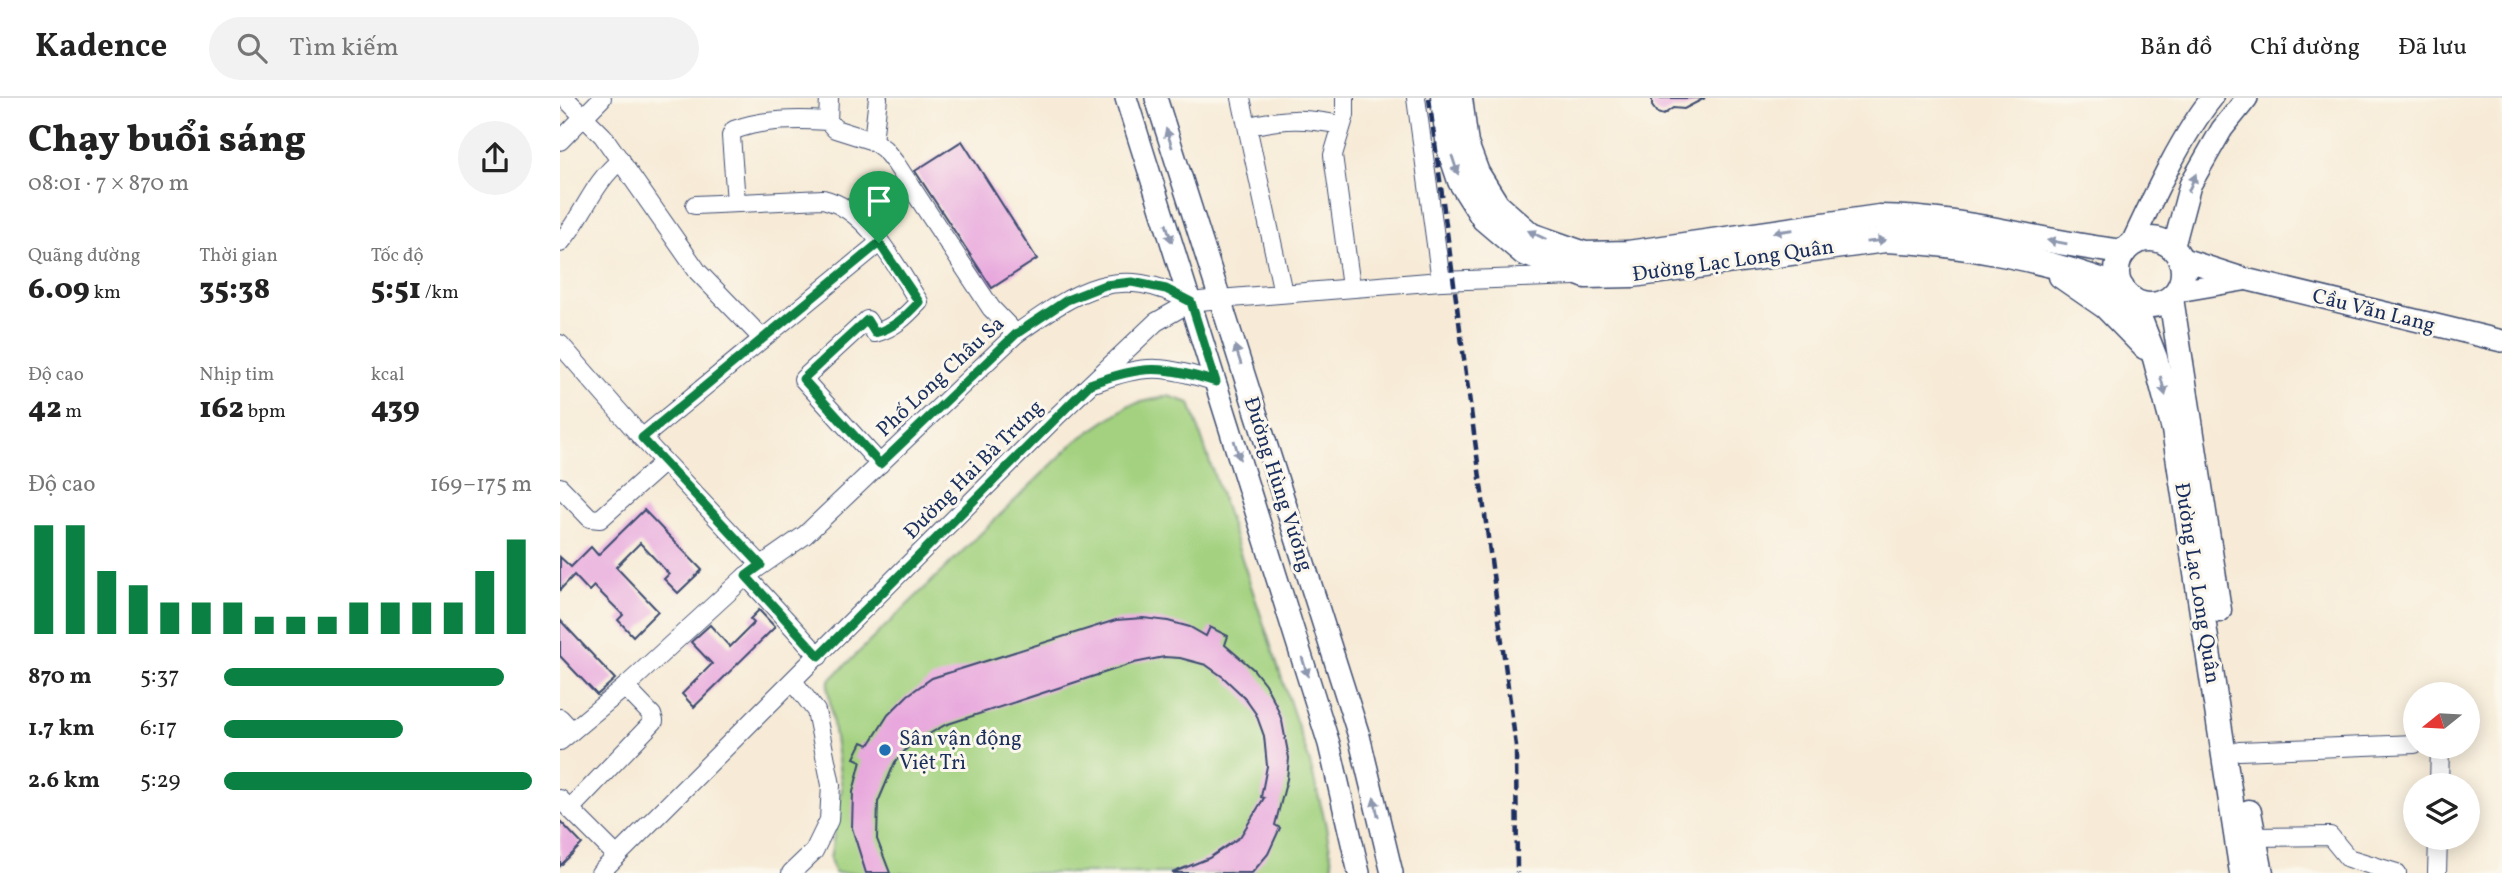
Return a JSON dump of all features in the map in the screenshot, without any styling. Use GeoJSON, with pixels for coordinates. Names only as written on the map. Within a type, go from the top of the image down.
{"type":"FeatureCollection","features":[{"type":"Feature","properties":{"kind":"highway","name":"Đường Lạc Long Quân"},"geometry":{"type":"LineString","coordinates":[[1443,98],[1449,148],[1460,181],[1484,219],[1524,253],[1548,262],[1585,265],[1633,275],[1885,240],[1958,247],[2043,264],[2087,274],[2127,294],[2155,358],[2174,430],[2261,873]]}},
{"type":"Feature","properties":{"kind":"highway","name":"Đường Lạc Long Quân"},"geometry":{"type":"LineString","coordinates":[[1460,98],[1466,144],[1477,173],[1497,205],[1531,235],[1585,265],[1628,253],[1891,217],[1937,221],[2093,248],[2128,248]]}},
{"type":"Feature","properties":{"kind":"highway"},"geometry":{"type":"LineString","coordinates":[[2153,239],[2164,242],[2177,253],[2183,275],[2175,295],[2152,305],[2127,294],[2118,270],[2128,248],[2142,240],[2153,239]]}},
{"type":"Feature","properties":{"kind":"highway"},"geometry":{"type":"LineString","coordinates":[[2043,264],[2106,307],[2155,358]]}},
{"type":"Feature","properties":{"kind":"highway","name":"Đường Lạc Long Quân"},"geometry":{"type":"LineString","coordinates":[[2175,295],[2213,558],[2220,672],[2242,873]]}},
{"type":"Feature","properties":{"kind":"main road","name":"Đường Hùng Vương"},"geometry":{"type":"LineString","coordinates":[[1126,98],[1329,744],[1359,873]]}},
{"type":"Feature","properties":{"kind":"main road","name":"Đường Hùng Vương"},"geometry":{"type":"LineString","coordinates":[[1156,98],[1359,736],[1392,873]]}},
{"type":"Feature","properties":{"kind":"main road"},"geometry":{"type":"LineString","coordinates":[[2128,248],[2175,158],[2202,110],[2212,98]]}},
{"type":"Feature","properties":{"kind":"main road"},"geometry":{"type":"LineString","coordinates":[[2177,253],[2190,185],[2222,129],[2247,98]]}},
{"type":"Feature","properties":{"kind":"main road","name":"Cầu Văn Lang"},"geometry":{"type":"LineString","coordinates":[[2177,253],[2245,279],[2502,341]]}},
{"type":"Feature","properties":{"kind":"main road"},"geometry":{"type":"LineString","coordinates":[[2175,295],[2245,279]]}},
{"type":"Feature","properties":{"kind":"street"},"geometry":{"type":"LineString","coordinates":[[565,98],[603,136],[698,272],[762,338]]}},
{"type":"Feature","properties":{"kind":"street"},"geometry":{"type":"LineString","coordinates":[[560,141],[602,98]]}},
{"type":"Feature","properties":{"kind":"street"},"geometry":{"type":"LineString","coordinates":[[829,98],[828,121],[835,129],[873,141],[896,163],[991,308],[1016,334]]}},
{"type":"Feature","properties":{"kind":"street"},"geometry":{"type":"LineString","coordinates":[[873,141],[878,98]]}},
{"type":"Feature","properties":{"kind":"street"},"geometry":{"type":"LineString","coordinates":[[1241,98],[1283,293]]}},
{"type":"Feature","properties":{"kind":"street"},"geometry":{"type":"LineString","coordinates":[[1345,98],[1345,115],[1333,155],[1351,288]]}},
{"type":"Feature","properties":{"kind":"street"},"geometry":{"type":"LineString","coordinates":[[1416,98],[1441,281]]}},
{"type":"Feature","properties":{"kind":"street"},"geometry":{"type":"LineString","coordinates":[[1249,126],[1284,119],[1307,119],[1341,125]]}},
{"type":"Feature","properties":{"kind":"street"},"geometry":{"type":"LineString","coordinates":[[736,202],[731,136],[734,130],[785,120],[828,121]]}},
{"type":"Feature","properties":{"kind":"street"},"geometry":{"type":"LineString","coordinates":[[560,243],[580,218],[599,181],[621,160]]}},
{"type":"Feature","properties":{"kind":"street"},"geometry":{"type":"LineString","coordinates":[[695,205],[823,199],[838,203],[862,222],[879,243],[919,302],[905,317],[886,330],[875,333],[867,320],[803,379],[880,464]]}},
{"type":"Feature","properties":{"kind":"street"},"geometry":{"type":"LineString","coordinates":[[642,438],[879,243]]}},
{"type":"Feature","properties":{"kind":"street","name":"Đường Hai Bà Trưng"},"geometry":{"type":"LineString","coordinates":[[1466,279],[1548,262]]}},
{"type":"Feature","properties":{"kind":"street","name":"Đường Hai Bà Trưng"},"geometry":{"type":"LineString","coordinates":[[600,873],[1090,384],[1156,322],[1191,302],[1466,279],[1585,265]]}},
{"type":"Feature","properties":{"kind":"street","name":"Phố Long Châu Sa"},"geometry":{"type":"LineString","coordinates":[[564,730],[625,687],[746,576],[805,535],[1016,334],[1067,300],[1118,282],[1154,285],[1191,302]]}},
{"type":"Feature","properties":{"kind":"street"},"geometry":{"type":"LineString","coordinates":[[560,344],[642,438],[761,565]]}},
{"type":"Feature","properties":{"kind":"street"},"geometry":{"type":"LineString","coordinates":[[1090,384],[1122,372],[1147,368],[1179,371],[1216,382]]}},
{"type":"Feature","properties":{"kind":"street"},"geometry":{"type":"LineString","coordinates":[[560,487],[590,518],[600,519],[664,462]]}},
{"type":"Feature","properties":{"kind":"street"},"geometry":{"type":"LineString","coordinates":[[746,576],[819,656]]}},
{"type":"Feature","properties":{"kind":"street"},"geometry":{"type":"LineString","coordinates":[[791,873],[814,851],[829,820],[831,785],[816,710],[793,681]]}},
{"type":"Feature","properties":{"kind":"street"},"geometry":{"type":"LineString","coordinates":[[617,856],[565,804],[654,721],[652,715],[625,687]]}},
{"type":"Feature","properties":{"kind":"street"},"geometry":{"type":"LineString","coordinates":[[2239,751],[2403,744]]}},
{"type":"Feature","properties":{"kind":"street"},"geometry":{"type":"LineString","coordinates":[[2253,837],[2330,836],[2348,858],[2397,873]]}},
{"type":"Feature","properties":{"kind":"street"},"geometry":{"type":"LineString","coordinates":[[2437,873],[2438,850]]}},
{"type":"Feature","properties":{"kind":"green space"},"geometry":{"type":"Polygon","coordinates":[[[1168,396],[1190,403],[1309,760],[1325,821],[1334,873],[835,873],[830,859],[842,788],[829,681],[1076,441],[1129,405],[1168,396]]]}},
{"type":"Feature","properties":{"kind":"building"},"geometry":{"type":"Polygon","coordinates":[[[1652,98],[1705,98],[1684,109],[1673,108],[1663,115],[1657,113],[1652,106],[1652,98]]]}},
{"type":"Feature","properties":{"kind":"building"},"geometry":{"type":"Polygon","coordinates":[[[962,141],[1037,259],[992,288],[915,171],[962,141]]]}},
{"type":"Feature","properties":{"kind":"building"},"geometry":{"type":"Polygon","coordinates":[[[644,510],[702,570],[678,593],[664,579],[669,574],[640,543],[616,567],[658,611],[633,636],[618,620],[623,615],[594,586],[589,591],[574,575],[560,590],[560,557],[571,567],[591,547],[598,555],[644,510]]]}},
{"type":"Feature","properties":{"kind":"building"},"geometry":{"type":"Polygon","coordinates":[[[759,610],[775,627],[694,707],[682,694],[712,664],[691,642],[710,625],[730,647],[754,623],[750,619],[759,610]]]}},
{"type":"Feature","properties":{"kind":"building","name":"Sân vận động Việt Trì"},"geometry":{"type":"Polygon","coordinates":[[[1143,618],[1190,627],[1206,636],[1210,627],[1228,636],[1225,645],[1253,669],[1276,705],[1289,758],[1287,779],[1275,825],[1280,828],[1268,854],[1252,873],[1172,873],[1209,858],[1240,837],[1264,798],[1261,797],[1267,766],[1264,736],[1256,714],[1244,697],[1206,665],[1164,657],[1134,663],[945,725],[910,745],[895,762],[878,802],[877,839],[890,873],[866,873],[852,828],[853,792],[861,761],[854,758],[862,742],[869,745],[888,715],[908,695],[932,678],[1116,620],[1143,618]]]}},
{"type":"Feature","properties":{"kind":"building"},"geometry":{"type":"Polygon","coordinates":[[[560,620],[615,679],[597,695],[560,656],[560,620]]]}},
{"type":"Feature","properties":{"kind":"building"},"geometry":{"type":"Polygon","coordinates":[[[560,821],[582,844],[560,866],[560,821]]]}},
{"type":"Feature","properties":{"kind":"railway"},"geometry":{"type":"LineString","coordinates":[[1429,98],[1516,746],[1517,873]]}},
{"type":"Feature","properties":{"kind":"place","name":"Sân vận động Việt Trì"},"geometry":{"type":"Point","coordinates":[885,750]}},
{"type":"Feature","properties":{"kind":"route"},"geometry":{"type":"LineString","coordinates":[[879,243],[919,302],[905,317],[886,330],[875,333],[867,320],[803,379],[880,464],[1016,334],[1067,300],[1118,282],[1154,285],[1191,302],[1216,382],[1179,371],[1147,368],[1122,372],[1090,384],[819,656],[746,576],[761,565],[642,438],[879,243]]}}]}
